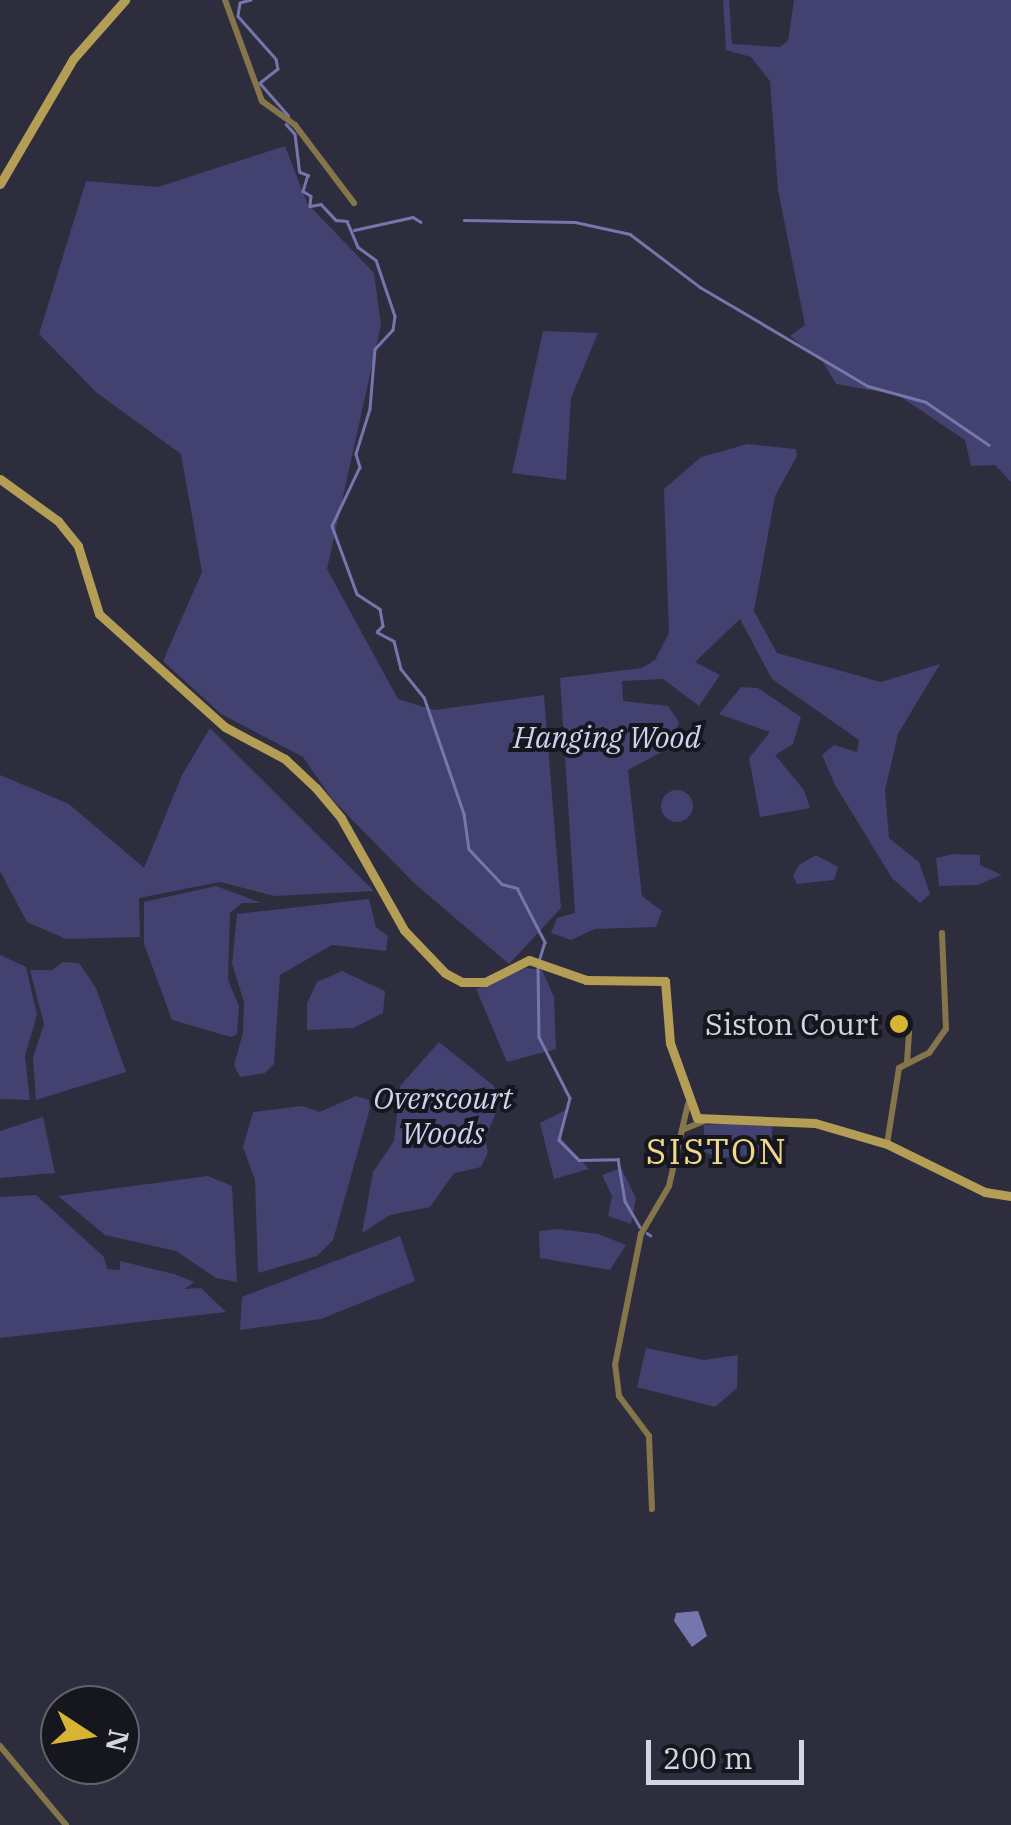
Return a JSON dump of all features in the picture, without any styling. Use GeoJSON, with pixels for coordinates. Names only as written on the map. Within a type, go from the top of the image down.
{"type":"FeatureCollection","features":[{"type":"Feature","properties":{"kind":"street"},"geometry":{"type":"LineString","coordinates":[[0,184],[73,59],[124,0]]}},
{"type":"Feature","properties":{"kind":"street"},"geometry":{"type":"LineString","coordinates":[[224,0],[262,101],[295,125],[354,203]]}},
{"type":"Feature","properties":{"kind":"street"},"geometry":{"type":"LineString","coordinates":[[0,479],[58,522],[78,546],[99,614],[225,727],[285,758],[316,788],[341,818],[404,930],[445,972],[476,984],[539,962],[574,978],[665,981],[670,1043],[688,1104],[704,1120]]}},
{"type":"Feature","properties":{"kind":"street"},"geometry":{"type":"LineString","coordinates":[[887,1144],[899,1068],[929,1053],[946,1029],[942,932]]}},
{"type":"Feature","properties":{"kind":"street"},"geometry":{"type":"LineString","coordinates":[[907,1062],[910,1032]]}},
{"type":"Feature","properties":{"kind":"street"},"geometry":{"type":"LineString","coordinates":[[652,1508],[649,1436],[619,1396],[614,1365],[642,1234],[669,1186],[688,1104]]}},
{"type":"Feature","properties":{"kind":"street"},"geometry":{"type":"LineString","coordinates":[[682,1130],[704,1120],[801,1120],[887,1144],[984,1192],[1011,1196]]}},
{"type":"Feature","properties":{"kind":"street"},"geometry":{"type":"LineString","coordinates":[[0,1746],[66,1825]]}},
{"type":"Feature","properties":{"kind":"green space"},"geometry":{"type":"Polygon","coordinates":[[[723,0],[729,0],[732,44],[780,47],[788,41],[794,0],[1011,0],[1011,482],[995,465],[971,466],[965,440],[898,395],[836,384],[823,362],[790,336],[805,325],[778,190],[770,81],[751,57],[726,50],[723,0]]]}},
{"type":"Feature","properties":{"kind":"green space"},"geometry":{"type":"Polygon","coordinates":[[[285,146],[307,203],[374,273],[381,325],[327,569],[398,699],[434,710],[544,695],[561,908],[509,964],[414,883],[332,799],[303,757],[221,714],[163,661],[202,572],[181,454],[97,393],[39,334],[86,181],[158,187],[285,146]]]}},
{"type":"Feature","properties":{"kind":"green space"},"geometry":{"type":"Polygon","coordinates":[[[543,331],[598,333],[571,398],[566,480],[512,473],[543,331]]]}},
{"type":"Feature","properties":{"kind":"green space","name":"Hanging Wood"},"geometry":{"type":"Polygon","coordinates":[[[748,444],[796,449],[797,456],[775,496],[754,611],[777,653],[881,682],[940,664],[898,734],[885,790],[889,838],[919,862],[930,894],[920,903],[892,878],[835,785],[822,755],[834,745],[857,752],[859,740],[772,679],[740,619],[695,662],[720,675],[699,706],[663,679],[622,681],[623,701],[668,706],[679,722],[671,747],[628,770],[642,896],[662,911],[656,927],[595,929],[571,940],[551,933],[557,918],[575,913],[560,678],[642,668],[655,660],[669,633],[664,489],[701,457],[748,444]]]}},
{"type":"Feature","properties":{"kind":"green space"},"geometry":{"type":"Polygon","coordinates":[[[741,687],[758,688],[801,717],[793,744],[775,755],[804,790],[810,808],[760,817],[749,758],[770,732],[719,714],[741,687]]]}},
{"type":"Feature","properties":{"kind":"green space"},"geometry":{"type":"Polygon","coordinates":[[[210,728],[374,891],[274,896],[220,882],[139,898],[140,937],[66,939],[27,922],[0,871],[0,775],[69,804],[144,868],[182,775],[210,728]]]}},
{"type":"Feature","properties":{"kind":"green space"},"geometry":{"type":"Polygon","coordinates":[[[677,790],[689,794],[693,806],[689,818],[677,822],[665,818],[661,806],[665,794],[677,790]]]}},
{"type":"Feature","properties":{"kind":"green space"},"geometry":{"type":"Polygon","coordinates":[[[816,855],[838,867],[834,880],[797,884],[793,876],[799,865],[816,855]]]}},
{"type":"Feature","properties":{"kind":"green space"},"geometry":{"type":"Polygon","coordinates":[[[980,855],[980,865],[1002,875],[977,885],[939,886],[936,858],[980,855]]]}},
{"type":"Feature","properties":{"kind":"green space"},"geometry":{"type":"Polygon","coordinates":[[[216,886],[261,903],[242,903],[230,913],[228,980],[239,1006],[237,1034],[231,1037],[172,1020],[144,944],[144,902],[216,886]]]}},
{"type":"Feature","properties":{"kind":"green space"},"geometry":{"type":"Polygon","coordinates":[[[369,899],[376,927],[388,936],[386,951],[332,945],[280,975],[274,1064],[265,1073],[240,1077],[234,1065],[243,1033],[244,1002],[232,964],[237,914],[369,899]]]}},
{"type":"Feature","properties":{"kind":"green space"},"geometry":{"type":"Polygon","coordinates":[[[0,955],[26,967],[37,1015],[25,1056],[30,1100],[0,1099],[0,955]]]}},
{"type":"Feature","properties":{"kind":"green space"},"geometry":{"type":"Polygon","coordinates":[[[63,962],[79,963],[96,988],[126,1072],[36,1100],[33,1058],[44,1024],[30,970],[52,970],[63,962]]]}},
{"type":"Feature","properties":{"kind":"green space"},"geometry":{"type":"Polygon","coordinates":[[[526,968],[542,970],[554,997],[556,1049],[507,1062],[476,989],[526,968]]]}},
{"type":"Feature","properties":{"kind":"green space"},"geometry":{"type":"Polygon","coordinates":[[[342,971],[385,991],[383,1013],[353,1028],[307,1030],[307,1003],[317,982],[342,971]]]}},
{"type":"Feature","properties":{"kind":"green space","name":"Overscourt Woods"},"geometry":{"type":"Polygon","coordinates":[[[439,1042],[494,1086],[498,1108],[485,1138],[488,1152],[481,1167],[454,1173],[430,1207],[390,1215],[362,1233],[373,1172],[394,1141],[400,1086],[439,1042]]]}},
{"type":"Feature","properties":{"kind":"green space"},"geometry":{"type":"Polygon","coordinates":[[[356,1096],[369,1100],[370,1108],[333,1240],[317,1256],[258,1273],[255,1180],[243,1147],[253,1112],[302,1106],[320,1112],[356,1096]]]}},
{"type":"Feature","properties":{"kind":"green space"},"geometry":{"type":"Polygon","coordinates":[[[566,1110],[559,1136],[589,1169],[554,1179],[540,1123],[566,1110]]]}},
{"type":"Feature","properties":{"kind":"green space"},"geometry":{"type":"Polygon","coordinates":[[[43,1117],[55,1173],[0,1178],[0,1131],[43,1117]]]}},
{"type":"Feature","properties":{"kind":"green space"},"geometry":{"type":"Polygon","coordinates":[[[773,1121],[770,1153],[721,1158],[704,1152],[704,1125],[773,1121]]]}},
{"type":"Feature","properties":{"kind":"green space"},"geometry":{"type":"Polygon","coordinates":[[[621,1168],[636,1198],[631,1224],[608,1216],[612,1196],[602,1175],[621,1168]]]}},
{"type":"Feature","properties":{"kind":"green space"},"geometry":{"type":"Polygon","coordinates":[[[208,1176],[232,1186],[237,1282],[216,1278],[176,1251],[105,1235],[58,1196],[208,1176]]]}},
{"type":"Feature","properties":{"kind":"green space"},"geometry":{"type":"Polygon","coordinates":[[[36,1195],[104,1257],[107,1269],[120,1270],[120,1261],[174,1274],[194,1282],[185,1289],[201,1288],[226,1312],[0,1338],[0,1197],[36,1195]]]}},
{"type":"Feature","properties":{"kind":"green space"},"geometry":{"type":"Polygon","coordinates":[[[539,1231],[598,1234],[626,1245],[610,1270],[540,1258],[539,1231]]]}},
{"type":"Feature","properties":{"kind":"green space"},"geometry":{"type":"Polygon","coordinates":[[[400,1236],[415,1281],[321,1319],[240,1330],[242,1297],[400,1236]]]}},
{"type":"Feature","properties":{"kind":"green space"},"geometry":{"type":"Polygon","coordinates":[[[646,1348],[704,1360],[738,1355],[737,1388],[715,1407],[637,1387],[646,1348]]]}},
{"type":"Feature","properties":{"kind":"water"},"geometry":{"type":"Polygon","coordinates":[[[698,1611],[707,1636],[692,1647],[674,1621],[676,1613],[698,1611]]]}},
{"type":"Feature","properties":{"kind":"waterway"},"geometry":{"type":"LineString","coordinates":[[251,0],[240,3],[238,16],[276,59],[278,69],[260,83],[288,115]]}},
{"type":"Feature","properties":{"kind":"waterway"},"geometry":{"type":"LineString","coordinates":[[286,124],[295,134],[300,172],[308,175],[303,191],[311,196],[310,206],[321,204],[336,220],[347,221],[358,247],[376,260],[395,316],[393,330],[375,349],[370,409],[356,454],[360,467],[332,526],[357,594],[380,609],[383,626],[377,632],[394,641],[401,669],[424,697],[464,814],[469,849],[502,884],[517,888],[545,942],[540,958]]}},
{"type":"Feature","properties":{"kind":"waterway"},"geometry":{"type":"LineString","coordinates":[[354,230],[413,217],[421,222]]}},
{"type":"Feature","properties":{"kind":"waterway"},"geometry":{"type":"LineString","coordinates":[[464,220],[575,222],[630,234],[700,287],[868,386],[926,402],[989,445]]}},
{"type":"Feature","properties":{"kind":"waterway"},"geometry":{"type":"LineString","coordinates":[[538,966],[539,1037],[570,1098],[559,1140],[579,1160],[618,1159],[625,1201],[640,1227]]}},
{"type":"Feature","properties":{"kind":"place","name":"Siston Court"},"geometry":{"type":"Point","coordinates":[899,1024]}},
{"type":"Feature","properties":{"kind":"district","name":"SISTON"},"geometry":{"type":"Point","coordinates":[717,1151]}}]}
